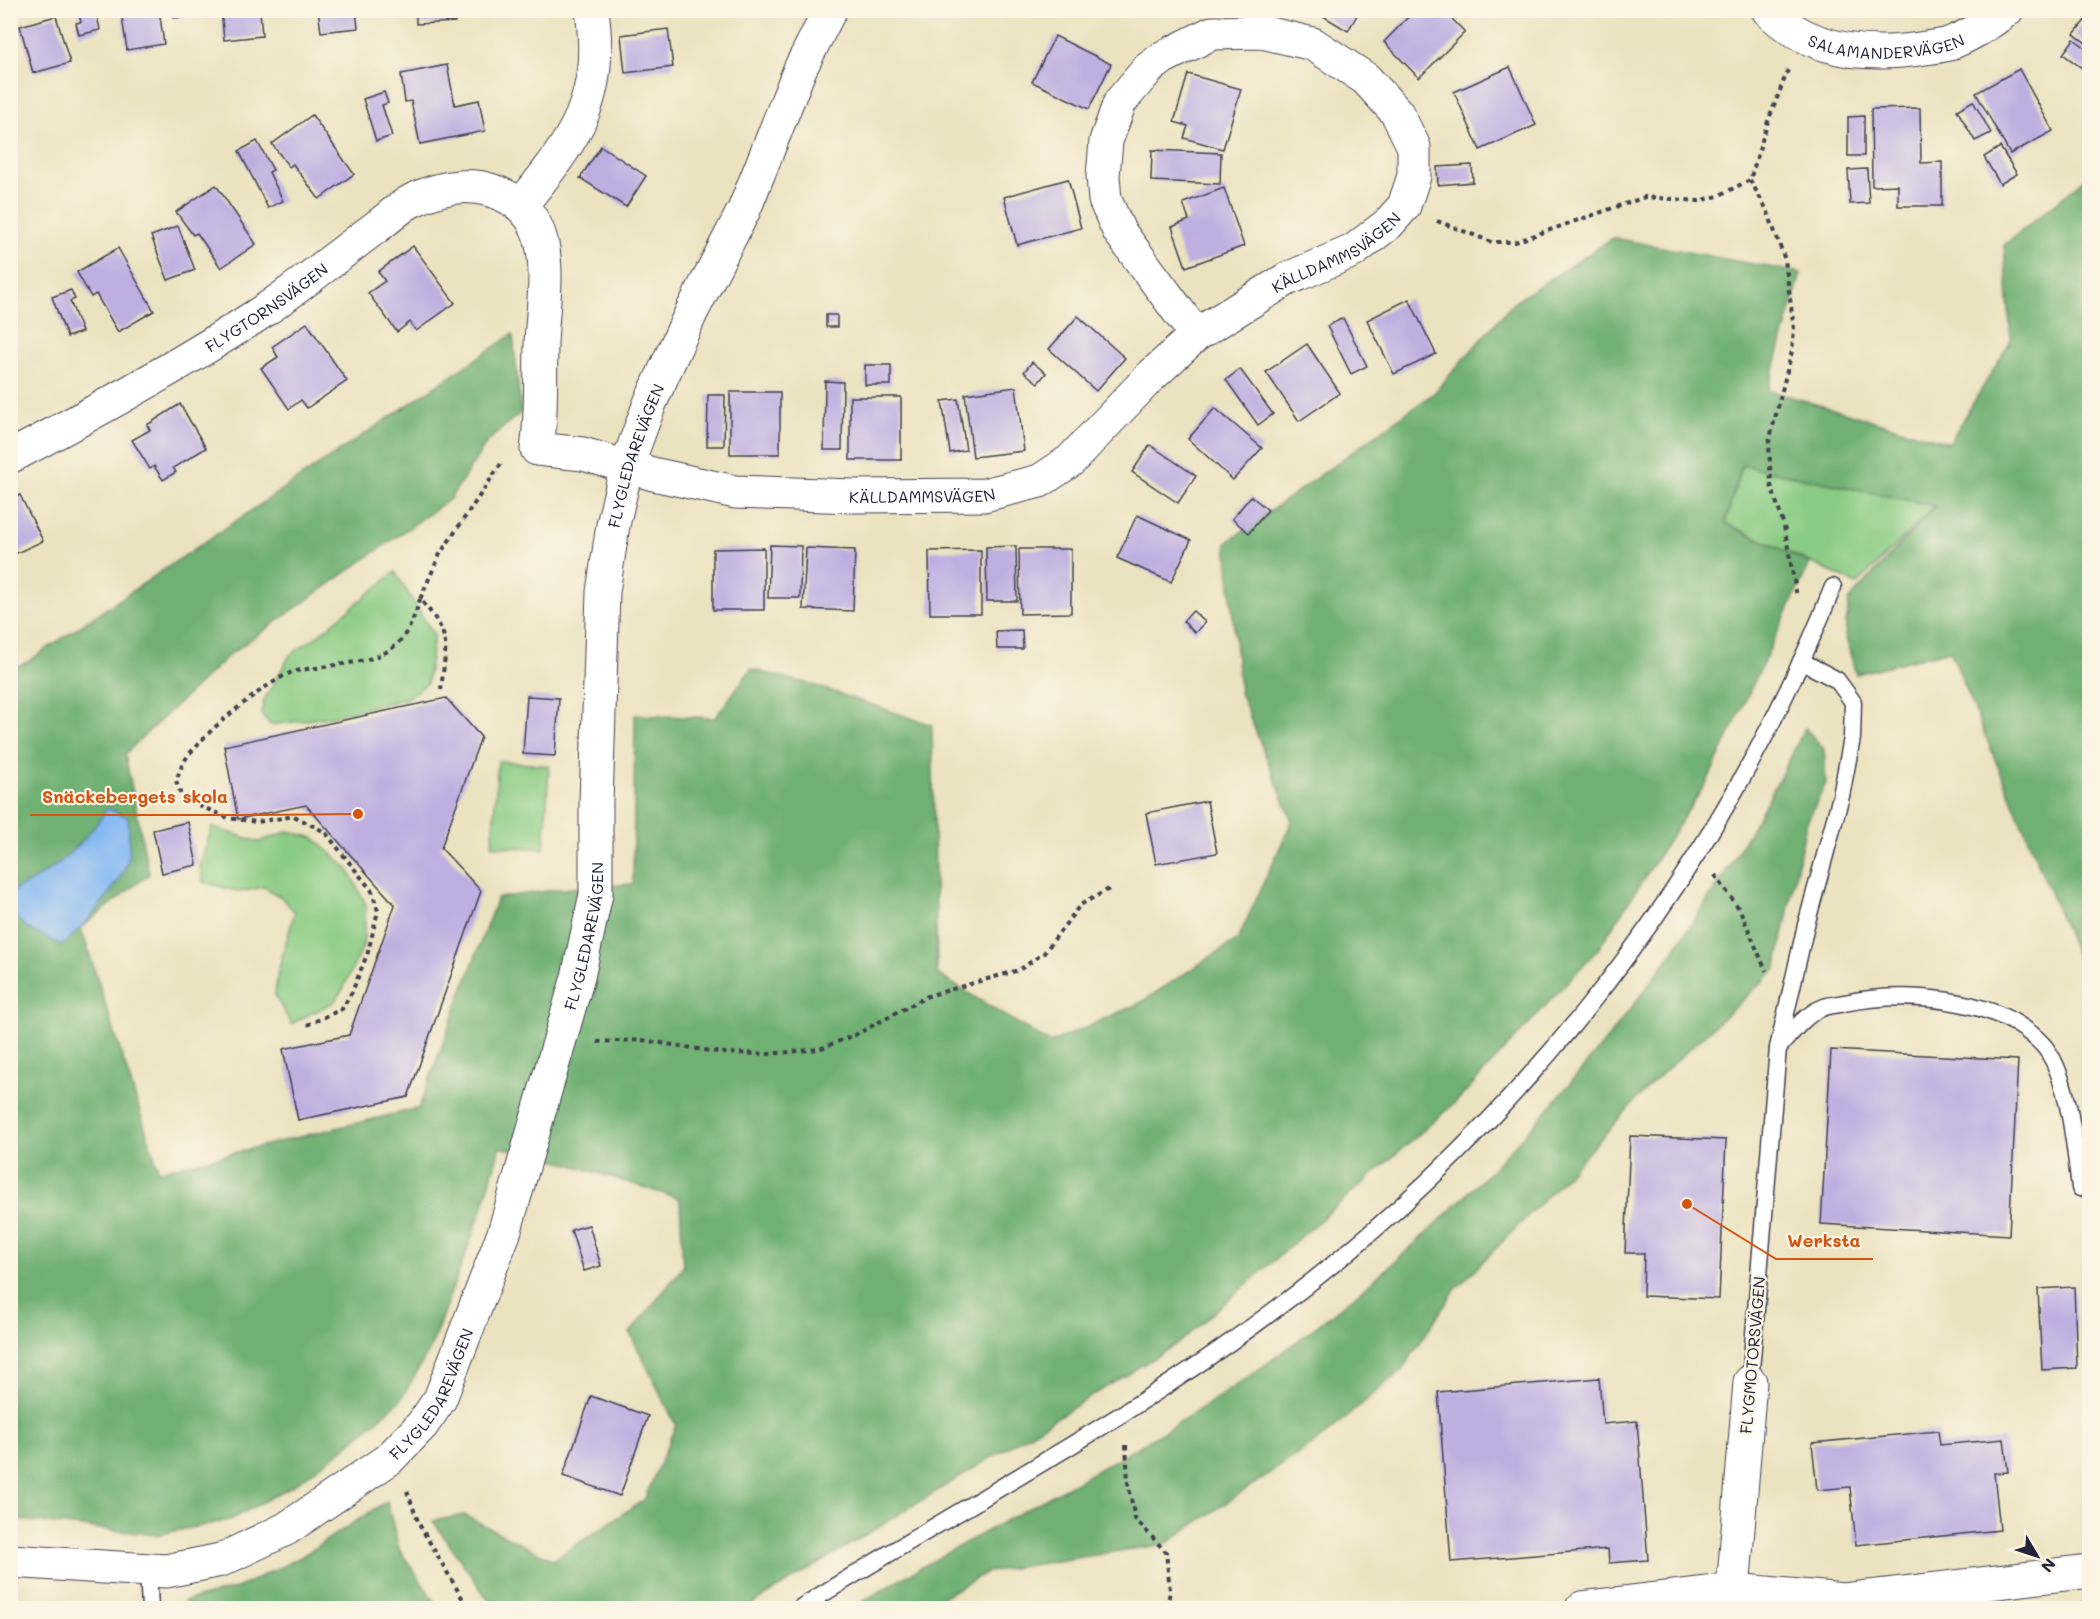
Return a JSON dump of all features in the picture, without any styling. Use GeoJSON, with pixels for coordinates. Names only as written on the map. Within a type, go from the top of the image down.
{"type":"FeatureCollection","features":[{"type":"Feature","properties":{"kind":"street"},"geometry":{"type":"LineString","coordinates":[[592,10],[596,46],[593,88],[577,130],[557,161],[522,204],[537,226],[543,244],[546,291],[541,351],[542,417],[537,449],[583,454],[627,465]]}},
{"type":"Feature","properties":{"kind":"street","name":"FLYGLEDAREVÄGEN"},"geometry":{"type":"LineString","coordinates":[[10,1561],[147,1570],[190,1567],[221,1560],[247,1550],[286,1529],[389,1459],[422,1425],[440,1399],[504,1233],[578,977],[596,894],[596,804],[603,592],[613,525],[627,465],[650,403],[692,311],[744,210],[800,69],[830,10]]}},
{"type":"Feature","properties":{"kind":"street","name":"SALAMANDERVÄGEN"},"geometry":{"type":"LineString","coordinates":[[1768,10],[1802,36],[1823,46],[1863,52],[1900,52],[1949,44],[2007,10]]}},
{"type":"Feature","properties":{"kind":"street","name":"KÄLLDAMMSVÄGEN"},"geometry":{"type":"LineString","coordinates":[[627,465],[735,492],[866,496],[984,495],[1040,481],[1071,461],[1150,377],[1196,335],[1287,279],[1353,251],[1388,224],[1404,206],[1414,176],[1414,147],[1397,113],[1366,79],[1313,44],[1262,32],[1212,33],[1164,57],[1149,68],[1120,102],[1106,141],[1103,176],[1105,200],[1119,231],[1196,335]]}},
{"type":"Feature","properties":{"kind":"street","name":"FLYGTORNSVÄGEN"},"geometry":{"type":"LineString","coordinates":[[10,457],[115,402],[263,311],[409,202],[446,189],[475,185],[506,195],[522,204]]}},
{"type":"Feature","properties":{"kind":"street","name":"FLYGMOTORSVÄGEN"},"geometry":{"type":"LineString","coordinates":[[1733,1590],[1750,1382]]}},
{"type":"Feature","properties":{"kind":"street"},"geometry":{"type":"LineString","coordinates":[[1582,1608],[1733,1590],[1844,1600],[2090,1571]]}},
{"type":"Feature","properties":{"kind":"lane"},"geometry":{"type":"LineString","coordinates":[[800,1608],[1183,1375],[1270,1314],[1347,1254],[1425,1185],[1548,1057],[1605,989],[1699,852],[1725,810],[1801,661],[1833,587]]}},
{"type":"Feature","properties":{"kind":"lane","name":"FLYGMOTORSVÄGEN"},"geometry":{"type":"LineString","coordinates":[[1750,1382],[1778,1048],[1806,925],[1841,796],[1852,738],[1853,702],[1837,680],[1801,661]]}},
{"type":"Feature","properties":{"kind":"lane"},"geometry":{"type":"LineString","coordinates":[[1778,1048],[1805,1020],[1822,1008],[1869,998],[1934,998],[1996,1013],[2016,1024],[2043,1044],[2058,1068],[2073,1132],[2080,1188]]}},
{"type":"Feature","properties":{"kind":"lane"},"geometry":{"type":"LineString","coordinates":[[147,1570],[150,1608]]}},
{"type":"Feature","properties":{"kind":"path"},"geometry":{"type":"LineString","coordinates":[[1802,36],[1767,124],[1750,180],[1767,210],[1785,260],[1794,329],[1792,351],[1769,442],[1771,485],[1784,526],[1798,602],[1817,627]]}},
{"type":"Feature","properties":{"kind":"path"},"geometry":{"type":"LineString","coordinates":[[1404,206],[1492,242],[1515,242],[1645,197],[1699,201],[1718,196],[1750,180]]}},
{"type":"Feature","properties":{"kind":"path"},"geometry":{"type":"LineString","coordinates":[[307,1025],[342,1009],[351,992],[368,952],[378,911],[372,891],[325,832],[294,816],[257,822],[228,819],[182,798],[176,781],[185,760],[208,735],[263,688],[292,672],[374,659],[398,645],[414,621],[420,599],[440,554],[488,482]]}},
{"type":"Feature","properties":{"kind":"path"},"geometry":{"type":"LineString","coordinates":[[420,599],[436,617],[448,642],[441,690]]}},
{"type":"Feature","properties":{"kind":"path"},"geometry":{"type":"LineString","coordinates":[[1699,852],[1740,910],[1769,977]]}},
{"type":"Feature","properties":{"kind":"path"},"geometry":{"type":"LineString","coordinates":[[589,1042],[642,1040],[723,1053],[769,1054],[819,1048],[855,1035],[928,996],[1019,970],[1044,953],[1080,905],[1112,888]]}},
{"type":"Feature","properties":{"kind":"path"},"geometry":{"type":"LineString","coordinates":[[1125,1411],[1128,1482],[1135,1519],[1166,1552],[1170,1591],[1167,1608]]}},
{"type":"Feature","properties":{"kind":"path"},"geometry":{"type":"LineString","coordinates":[[389,1459],[400,1476],[419,1524],[468,1608]]}},
{"type":"Feature","properties":{"kind":"green space"},"geometry":{"type":"Polygon","coordinates":[[[2089,176],[2089,987],[1950,650],[1856,674],[1845,635],[1849,600],[1935,506],[1742,465],[1725,523],[1810,563],[1708,780],[1598,949],[1457,1101],[1180,1342],[746,1608],[494,1608],[433,1521],[464,1515],[553,1560],[644,1500],[676,1425],[630,1333],[683,1267],[680,1199],[573,1165],[500,1147],[483,1207],[430,1349],[400,1401],[341,1451],[292,1486],[230,1520],[156,1535],[11,1519],[11,669],[27,662],[513,334],[521,412],[487,442],[450,499],[229,655],[125,754],[149,874],[81,928],[159,1171],[419,1108],[497,898],[560,889],[633,884],[635,715],[715,718],[751,669],[813,685],[932,725],[937,974],[1050,1043],[1140,1003],[1238,939],[1292,821],[1240,692],[1226,543],[1434,393],[1513,303],[1613,238],[1801,273],[1768,390],[1949,443],[2011,341],[2004,245],[2089,176]]]}},
{"type":"Feature","properties":{"kind":"green space"},"geometry":{"type":"Polygon","coordinates":[[[1742,465],[1935,506],[1857,584],[1725,523],[1742,465]]]}},
{"type":"Feature","properties":{"kind":"green space"},"geometry":{"type":"Polygon","coordinates":[[[395,572],[434,635],[427,683],[406,699],[329,717],[270,725],[261,713],[264,700],[290,655],[316,637],[395,572]]]}},
{"type":"Feature","properties":{"kind":"green space"},"geometry":{"type":"Polygon","coordinates":[[[1805,728],[1824,749],[1826,783],[1806,824],[1776,969],[1648,1087],[1556,1187],[1454,1291],[1402,1370],[1319,1440],[1165,1544],[987,1572],[923,1608],[852,1608],[1134,1449],[1226,1392],[1315,1328],[1400,1257],[1482,1180],[1558,1097],[1630,1010],[1695,919],[1754,825],[1805,728]]]}},
{"type":"Feature","properties":{"kind":"green space"},"geometry":{"type":"Polygon","coordinates":[[[498,761],[549,766],[544,849],[492,846],[498,761]]]}},
{"type":"Feature","properties":{"kind":"green space"},"geometry":{"type":"Polygon","coordinates":[[[212,827],[259,842],[289,831],[314,838],[348,869],[366,905],[363,946],[343,989],[334,1002],[291,1024],[275,995],[278,971],[295,912],[281,897],[264,887],[240,892],[203,882],[200,865],[212,827]]]}},
{"type":"Feature","properties":{"kind":"green space"},"geometry":{"type":"Polygon","coordinates":[[[387,1501],[399,1549],[439,1608],[195,1608],[184,1601],[237,1588],[299,1558],[387,1501]]]}},
{"type":"Feature","properties":{"kind":"water"},"geometry":{"type":"Polygon","coordinates":[[[107,808],[128,817],[128,860],[118,880],[99,906],[61,945],[27,928],[11,913],[11,896],[14,890],[54,866],[79,845],[107,808]]]}},
{"type":"Feature","properties":{"kind":"building"},"geometry":{"type":"Polygon","coordinates":[[[78,10],[96,10],[100,30],[79,35],[76,23],[81,22],[78,10]]]}},
{"type":"Feature","properties":{"kind":"building"},"geometry":{"type":"Polygon","coordinates":[[[121,10],[159,10],[164,44],[127,50],[121,10]]]}},
{"type":"Feature","properties":{"kind":"building"},"geometry":{"type":"Polygon","coordinates":[[[173,10],[196,10],[196,15],[174,18],[173,10]]]}},
{"type":"Feature","properties":{"kind":"building"},"geometry":{"type":"Polygon","coordinates":[[[221,10],[260,10],[262,36],[224,40],[221,10]]]}},
{"type":"Feature","properties":{"kind":"building"},"geometry":{"type":"Polygon","coordinates":[[[318,10],[356,10],[358,28],[321,32],[318,10]]]}},
{"type":"Feature","properties":{"kind":"building"},"geometry":{"type":"Polygon","coordinates":[[[416,10],[454,10],[455,22],[416,24],[416,10]]]}},
{"type":"Feature","properties":{"kind":"building"},"geometry":{"type":"Polygon","coordinates":[[[1313,10],[1360,10],[1348,31],[1313,10]]]}},
{"type":"Feature","properties":{"kind":"building"},"geometry":{"type":"Polygon","coordinates":[[[1415,10],[1443,10],[1465,32],[1419,78],[1384,42],[1415,10]]]}},
{"type":"Feature","properties":{"kind":"building"},"geometry":{"type":"Polygon","coordinates":[[[2090,14],[2090,46],[2074,34],[2090,14]]]}},
{"type":"Feature","properties":{"kind":"building"},"geometry":{"type":"Polygon","coordinates":[[[56,16],[70,63],[33,73],[20,26],[56,16]]]}},
{"type":"Feature","properties":{"kind":"building"},"geometry":{"type":"Polygon","coordinates":[[[668,29],[673,67],[625,73],[621,35],[668,29]]]}},
{"type":"Feature","properties":{"kind":"building"},"geometry":{"type":"Polygon","coordinates":[[[1055,36],[1111,64],[1089,109],[1032,82],[1055,36]]]}},
{"type":"Feature","properties":{"kind":"building"},"geometry":{"type":"Polygon","coordinates":[[[2074,39],[2090,51],[2090,74],[2063,54],[2074,39]]]}},
{"type":"Feature","properties":{"kind":"building"},"geometry":{"type":"Polygon","coordinates":[[[447,65],[455,105],[479,100],[485,131],[420,144],[411,101],[405,102],[401,74],[447,65]]]}},
{"type":"Feature","properties":{"kind":"building"},"geometry":{"type":"Polygon","coordinates":[[[1510,67],[1536,125],[1480,150],[1454,92],[1510,67]]]}},
{"type":"Feature","properties":{"kind":"building"},"geometry":{"type":"Polygon","coordinates":[[[2019,69],[2053,131],[2010,154],[1976,93],[2019,69]]]}},
{"type":"Feature","properties":{"kind":"building"},"geometry":{"type":"Polygon","coordinates":[[[1188,74],[1241,89],[1223,149],[1184,138],[1188,126],[1174,122],[1188,74]]]}},
{"type":"Feature","properties":{"kind":"building"},"geometry":{"type":"Polygon","coordinates":[[[384,92],[388,103],[382,105],[392,136],[376,141],[363,99],[384,92]]]}},
{"type":"Feature","properties":{"kind":"building"},"geometry":{"type":"Polygon","coordinates":[[[1973,101],[1991,133],[1975,141],[1957,110],[1973,101]]]}},
{"type":"Feature","properties":{"kind":"building"},"geometry":{"type":"Polygon","coordinates":[[[1920,108],[1921,163],[1942,162],[1942,206],[1898,206],[1898,185],[1872,186],[1871,109],[1920,108]]]}},
{"type":"Feature","properties":{"kind":"building"},"geometry":{"type":"Polygon","coordinates":[[[312,115],[354,174],[319,199],[293,164],[289,167],[272,144],[312,115]]]}},
{"type":"Feature","properties":{"kind":"building"},"geometry":{"type":"Polygon","coordinates":[[[1864,116],[1864,156],[1848,156],[1848,117],[1864,116]]]}},
{"type":"Feature","properties":{"kind":"building"},"geometry":{"type":"Polygon","coordinates":[[[257,141],[273,170],[269,172],[283,201],[268,208],[239,151],[257,141]]]}},
{"type":"Feature","properties":{"kind":"building"},"geometry":{"type":"Polygon","coordinates":[[[601,146],[646,176],[626,207],[580,178],[601,146]]]}},
{"type":"Feature","properties":{"kind":"building"},"geometry":{"type":"Polygon","coordinates":[[[2000,147],[2017,174],[2000,184],[1984,157],[2000,147]]]}},
{"type":"Feature","properties":{"kind":"building"},"geometry":{"type":"Polygon","coordinates":[[[1152,150],[1221,153],[1220,184],[1151,181],[1152,150]]]}},
{"type":"Feature","properties":{"kind":"building"},"geometry":{"type":"Polygon","coordinates":[[[1472,165],[1473,182],[1438,185],[1437,167],[1472,165]]]}},
{"type":"Feature","properties":{"kind":"building"},"geometry":{"type":"Polygon","coordinates":[[[1867,169],[1869,203],[1850,204],[1848,170],[1867,169]]]}},
{"type":"Feature","properties":{"kind":"building"},"geometry":{"type":"Polygon","coordinates":[[[1068,179],[1081,228],[1017,245],[1004,197],[1068,179]]]}},
{"type":"Feature","properties":{"kind":"building"},"geometry":{"type":"Polygon","coordinates":[[[216,185],[256,244],[221,268],[197,233],[193,235],[176,212],[216,185]]]}},
{"type":"Feature","properties":{"kind":"building"},"geometry":{"type":"Polygon","coordinates":[[[1224,188],[1244,246],[1186,267],[1172,227],[1189,220],[1183,203],[1224,188]]]}},
{"type":"Feature","properties":{"kind":"building"},"geometry":{"type":"Polygon","coordinates":[[[178,226],[195,270],[168,280],[151,236],[178,226]]]}},
{"type":"Feature","properties":{"kind":"building"},"geometry":{"type":"Polygon","coordinates":[[[413,246],[455,303],[416,331],[410,322],[397,332],[368,293],[385,281],[378,272],[413,246]]]}},
{"type":"Feature","properties":{"kind":"building"},"geometry":{"type":"Polygon","coordinates":[[[118,248],[154,311],[118,332],[96,294],[91,297],[77,272],[118,248]]]}},
{"type":"Feature","properties":{"kind":"building"},"geometry":{"type":"Polygon","coordinates":[[[71,290],[75,299],[70,301],[82,332],[67,337],[52,297],[71,290]]]}},
{"type":"Feature","properties":{"kind":"building"},"geometry":{"type":"Polygon","coordinates":[[[1409,299],[1436,354],[1394,374],[1367,320],[1409,299]]]}},
{"type":"Feature","properties":{"kind":"building"},"geometry":{"type":"Polygon","coordinates":[[[826,315],[837,315],[837,327],[826,327],[826,315]]]}},
{"type":"Feature","properties":{"kind":"building"},"geometry":{"type":"Polygon","coordinates":[[[1078,316],[1125,358],[1096,391],[1049,349],[1078,316]]]}},
{"type":"Feature","properties":{"kind":"building"},"geometry":{"type":"Polygon","coordinates":[[[1343,318],[1367,366],[1351,374],[1327,326],[1343,318]]]}},
{"type":"Feature","properties":{"kind":"building"},"geometry":{"type":"Polygon","coordinates":[[[307,323],[347,381],[307,408],[301,400],[289,409],[261,368],[278,357],[272,347],[307,323]]]}},
{"type":"Feature","properties":{"kind":"building"},"geometry":{"type":"Polygon","coordinates":[[[1307,344],[1340,393],[1299,421],[1266,372],[1307,344]]]}},
{"type":"Feature","properties":{"kind":"building"},"geometry":{"type":"Polygon","coordinates":[[[1032,362],[1046,373],[1038,383],[1024,372],[1032,362]]]}},
{"type":"Feature","properties":{"kind":"building"},"geometry":{"type":"Polygon","coordinates":[[[865,365],[891,365],[891,385],[865,385],[865,365]]]}},
{"type":"Feature","properties":{"kind":"building"},"geometry":{"type":"Polygon","coordinates":[[[1240,369],[1273,414],[1258,425],[1226,380],[1240,369]]]}},
{"type":"Feature","properties":{"kind":"building"},"geometry":{"type":"Polygon","coordinates":[[[825,381],[843,382],[842,450],[824,450],[825,381]]]}},
{"type":"Feature","properties":{"kind":"building"},"geometry":{"type":"Polygon","coordinates":[[[1016,387],[1024,451],[973,457],[965,394],[1016,387]]]}},
{"type":"Feature","properties":{"kind":"building"},"geometry":{"type":"Polygon","coordinates":[[[730,392],[780,392],[780,454],[730,454],[730,392]]]}},
{"type":"Feature","properties":{"kind":"building"},"geometry":{"type":"Polygon","coordinates":[[[708,395],[725,395],[724,446],[707,446],[708,395]]]}},
{"type":"Feature","properties":{"kind":"building"},"geometry":{"type":"Polygon","coordinates":[[[850,397],[901,397],[901,460],[850,460],[850,397]]]}},
{"type":"Feature","properties":{"kind":"building"},"geometry":{"type":"Polygon","coordinates":[[[958,399],[966,450],[950,453],[942,401],[958,399]]]}},
{"type":"Feature","properties":{"kind":"building"},"geometry":{"type":"Polygon","coordinates":[[[180,404],[206,448],[173,468],[176,472],[163,480],[154,466],[150,469],[132,440],[150,430],[147,425],[180,404]]]}},
{"type":"Feature","properties":{"kind":"building"},"geometry":{"type":"Polygon","coordinates":[[[1215,408],[1262,448],[1233,480],[1188,439],[1215,408]]]}},
{"type":"Feature","properties":{"kind":"building"},"geometry":{"type":"Polygon","coordinates":[[[1150,445],[1196,476],[1178,503],[1132,472],[1150,445]]]}},
{"type":"Feature","properties":{"kind":"building"},"geometry":{"type":"Polygon","coordinates":[[[20,495],[43,541],[10,556],[10,500],[20,495]]]}},
{"type":"Feature","properties":{"kind":"building"},"geometry":{"type":"Polygon","coordinates":[[[1251,496],[1268,510],[1249,533],[1232,519],[1251,496]]]}},
{"type":"Feature","properties":{"kind":"building"},"geometry":{"type":"Polygon","coordinates":[[[1137,515],[1191,540],[1171,582],[1117,558],[1137,515]]]}},
{"type":"Feature","properties":{"kind":"building"},"geometry":{"type":"Polygon","coordinates":[[[770,545],[801,546],[800,598],[768,598],[770,545]]]}},
{"type":"Feature","properties":{"kind":"building"},"geometry":{"type":"Polygon","coordinates":[[[1016,546],[1017,601],[987,601],[986,547],[1016,546]]]}},
{"type":"Feature","properties":{"kind":"building"},"geometry":{"type":"Polygon","coordinates":[[[764,548],[764,610],[713,610],[713,549],[764,548]]]}},
{"type":"Feature","properties":{"kind":"building"},"geometry":{"type":"Polygon","coordinates":[[[806,548],[855,550],[853,611],[803,609],[806,548]]]}},
{"type":"Feature","properties":{"kind":"building"},"geometry":{"type":"Polygon","coordinates":[[[1019,549],[1071,549],[1071,613],[1020,614],[1019,549]]]}},
{"type":"Feature","properties":{"kind":"building"},"geometry":{"type":"Polygon","coordinates":[[[981,550],[981,614],[930,614],[929,551],[981,550]]]}},
{"type":"Feature","properties":{"kind":"building"},"geometry":{"type":"Polygon","coordinates":[[[1193,611],[1205,622],[1195,633],[1183,621],[1193,611]]]}},
{"type":"Feature","properties":{"kind":"building"},"geometry":{"type":"Polygon","coordinates":[[[1022,630],[1023,649],[997,649],[996,631],[1022,630]]]}},
{"type":"Feature","properties":{"kind":"building"},"geometry":{"type":"Polygon","coordinates":[[[527,696],[559,698],[555,756],[523,754],[527,696]]]}},
{"type":"Feature","properties":{"kind":"building"},"geometry":{"type":"Polygon","coordinates":[[[446,698],[481,737],[441,848],[481,891],[408,1097],[298,1120],[283,1049],[349,1035],[395,905],[306,805],[238,819],[224,746],[446,698]]]}},
{"type":"Feature","properties":{"kind":"building"},"geometry":{"type":"Polygon","coordinates":[[[1207,801],[1217,853],[1156,864],[1146,813],[1207,801]]]}},
{"type":"Feature","properties":{"kind":"building"},"geometry":{"type":"Polygon","coordinates":[[[188,822],[197,865],[162,873],[153,830],[188,822]]]}},
{"type":"Feature","properties":{"kind":"building"},"geometry":{"type":"Polygon","coordinates":[[[1831,1050],[2018,1060],[2009,1235],[1821,1224],[1831,1050]]]}},
{"type":"Feature","properties":{"kind":"building"},"geometry":{"type":"Polygon","coordinates":[[[1630,1136],[1726,1140],[1719,1299],[1643,1296],[1644,1253],[1625,1253],[1630,1136]]]}},
{"type":"Feature","properties":{"kind":"building"},"geometry":{"type":"Polygon","coordinates":[[[589,1225],[601,1266],[584,1271],[571,1230],[589,1225]]]}},
{"type":"Feature","properties":{"kind":"building"},"geometry":{"type":"Polygon","coordinates":[[[2074,1287],[2077,1368],[2042,1370],[2038,1289],[2074,1287]]]}},
{"type":"Feature","properties":{"kind":"building"},"geometry":{"type":"Polygon","coordinates":[[[1599,1378],[1603,1424],[1637,1421],[1648,1560],[1609,1563],[1608,1549],[1451,1562],[1438,1392],[1599,1378]]]}},
{"type":"Feature","properties":{"kind":"building"},"geometry":{"type":"Polygon","coordinates":[[[591,1396],[648,1416],[620,1496],[563,1476],[591,1396]]]}},
{"type":"Feature","properties":{"kind":"building"},"geometry":{"type":"Polygon","coordinates":[[[1938,1431],[1940,1445],[2004,1439],[2008,1472],[1994,1473],[2000,1530],[1856,1545],[1850,1487],[1817,1490],[1812,1443],[1938,1431]]]}},
{"type":"Feature","properties":{"kind":"place","name":"Snäckebergets skola"},"geometry":{"type":"Point","coordinates":[358,814]}},
{"type":"Feature","properties":{"kind":"place","name":"Werksta"},"geometry":{"type":"Point","coordinates":[1687,1204]}}]}
